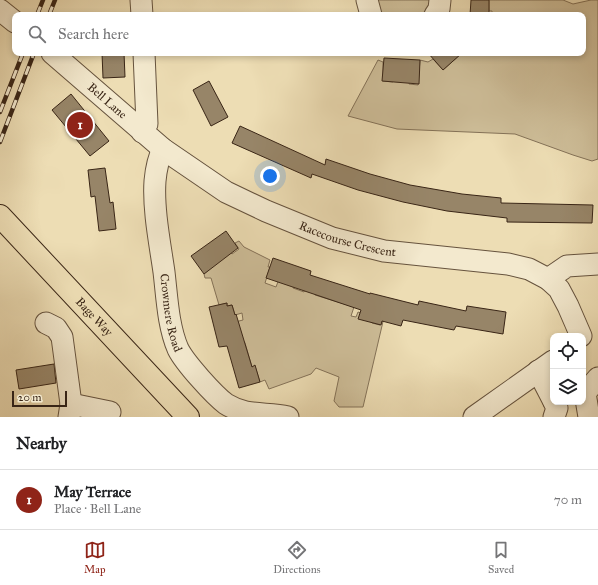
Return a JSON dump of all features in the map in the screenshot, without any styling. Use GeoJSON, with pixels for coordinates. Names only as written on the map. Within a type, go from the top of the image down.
{"type":"FeatureCollection","features":[{"type":"Feature","properties":{"kind":"main road","name":"Bage Way"},"geometry":{"type":"LineString","coordinates":[[0,216],[188,417]]}},
{"type":"Feature","properties":{"kind":"street"},"geometry":{"type":"LineString","coordinates":[[141,0],[142,12]]}},
{"type":"Feature","properties":{"kind":"street"},"geometry":{"type":"LineString","coordinates":[[367,0],[370,12]]}},
{"type":"Feature","properties":{"kind":"street"},"geometry":{"type":"LineString","coordinates":[[437,12],[439,9],[440,0]]}},
{"type":"Feature","properties":{"kind":"street"},"geometry":{"type":"LineString","coordinates":[[142,132],[148,124],[144,56]]}},
{"type":"Feature","properties":{"kind":"street","name":"Bell Lane"},"geometry":{"type":"LineString","coordinates":[[58,58],[163,149]]}},
{"type":"Feature","properties":{"kind":"street","name":"Racecourse Crescent"},"geometry":{"type":"LineString","coordinates":[[163,149],[226,192],[266,211],[332,238],[384,252],[508,264],[529,269],[548,279],[559,290],[580,333]]}},
{"type":"Feature","properties":{"kind":"street","name":"Crowmere Road"},"geometry":{"type":"LineString","coordinates":[[163,149],[159,158],[155,181],[156,217],[172,328],[179,350],[200,378],[227,404],[248,414],[284,410]]}},
{"type":"Feature","properties":{"kind":"street"},"geometry":{"type":"LineString","coordinates":[[548,279],[567,266],[598,264]]}},
{"type":"Feature","properties":{"kind":"street"},"geometry":{"type":"LineString","coordinates":[[46,323],[56,328],[62,337],[70,410],[110,412]]}},
{"type":"Feature","properties":{"kind":"street"},"geometry":{"type":"LineString","coordinates":[[586,339],[598,333]]}},
{"type":"Feature","properties":{"kind":"street"},"geometry":{"type":"LineString","coordinates":[[474,417],[545,366],[550,385]]}},
{"type":"Feature","properties":{"kind":"street"},"geometry":{"type":"LineString","coordinates":[[589,417],[585,393],[598,378]]}},
{"type":"Feature","properties":{"kind":"street"},"geometry":{"type":"LineString","coordinates":[[554,417],[557,408],[556,405]]}},
{"type":"Feature","properties":{"kind":"shaded area"},"geometry":{"type":"Polygon","coordinates":[[[377,0],[434,0],[431,12],[380,12],[377,0]]]}},
{"type":"Feature","properties":{"kind":"shaded area"},"geometry":{"type":"Polygon","coordinates":[[[489,0],[563,0],[573,4],[598,0],[598,159],[592,161],[515,134],[397,129],[348,116],[378,60],[383,62],[383,81],[393,82],[394,77],[410,78],[409,84],[418,85],[420,60],[428,62],[433,59],[443,70],[459,56],[586,56],[586,12],[489,11],[489,0]]]}},
{"type":"Feature","properties":{"kind":"shaded area"},"geometry":{"type":"Polygon","coordinates":[[[239,241],[244,247],[270,260],[268,267],[270,267],[265,283],[276,287],[279,279],[294,284],[293,288],[304,292],[309,278],[319,281],[315,295],[354,307],[351,316],[356,317],[358,312],[374,317],[372,323],[380,325],[385,313],[363,407],[339,407],[334,401],[339,377],[316,368],[311,374],[269,389],[265,380],[260,382],[255,366],[252,367],[245,343],[231,323],[243,320],[242,313],[235,315],[232,305],[227,306],[227,303],[219,305],[211,278],[205,278],[204,274],[229,251],[232,254],[239,249],[235,243],[239,241]]]}},
{"type":"Feature","properties":{"kind":"building"},"geometry":{"type":"Polygon","coordinates":[[[471,0],[489,0],[489,12],[470,12],[471,0]]]}},
{"type":"Feature","properties":{"kind":"building"},"geometry":{"type":"Polygon","coordinates":[[[102,56],[124,56],[125,77],[103,78],[102,56]]]}},
{"type":"Feature","properties":{"kind":"building"},"geometry":{"type":"Polygon","coordinates":[[[431,56],[459,56],[443,70],[431,56]]]}},
{"type":"Feature","properties":{"kind":"building"},"geometry":{"type":"Polygon","coordinates":[[[384,58],[420,60],[419,84],[382,81],[384,58]]]}},
{"type":"Feature","properties":{"kind":"building"},"geometry":{"type":"Polygon","coordinates":[[[209,81],[228,117],[211,126],[193,90],[209,81]]]}},
{"type":"Feature","properties":{"kind":"building"},"geometry":{"type":"Polygon","coordinates":[[[71,94],[109,141],[90,156],[52,110],[71,94]]]}},
{"type":"Feature","properties":{"kind":"building"},"geometry":{"type":"Polygon","coordinates":[[[240,126],[325,165],[326,159],[370,174],[410,185],[462,194],[501,198],[501,203],[593,205],[592,223],[507,222],[507,218],[447,211],[403,202],[358,190],[312,174],[311,178],[232,143],[240,126]]]}},
{"type":"Feature","properties":{"kind":"building"},"geometry":{"type":"Polygon","coordinates":[[[105,168],[110,203],[113,202],[116,229],[99,231],[95,196],[91,197],[88,170],[105,168]]]}},
{"type":"Feature","properties":{"kind":"building"},"geometry":{"type":"Polygon","coordinates":[[[226,231],[238,248],[204,274],[191,256],[226,231]]]}},
{"type":"Feature","properties":{"kind":"building"},"geometry":{"type":"Polygon","coordinates":[[[273,258],[311,271],[310,275],[370,294],[418,305],[419,301],[466,311],[467,306],[506,312],[503,334],[456,326],[454,330],[403,320],[401,326],[382,321],[381,325],[358,319],[361,310],[266,278],[273,258]]]}},
{"type":"Feature","properties":{"kind":"building"},"geometry":{"type":"Polygon","coordinates":[[[227,303],[227,306],[232,305],[235,315],[236,314],[252,367],[255,365],[260,382],[239,388],[227,346],[219,347],[209,307],[227,303]]]}},
{"type":"Feature","properties":{"kind":"building"},"geometry":{"type":"Polygon","coordinates":[[[54,364],[56,383],[19,389],[16,370],[54,364]]]}},
{"type":"Feature","properties":{"kind":"railway"},"geometry":{"type":"LineString","coordinates":[[38,12],[43,0]]}},
{"type":"Feature","properties":{"kind":"railway"},"geometry":{"type":"LineString","coordinates":[[50,12],[55,0]]}},
{"type":"Feature","properties":{"kind":"railway"},"geometry":{"type":"LineString","coordinates":[[0,112],[22,56]]}},
{"type":"Feature","properties":{"kind":"railway"},"geometry":{"type":"LineString","coordinates":[[0,142],[33,56]]}},
{"type":"Feature","properties":{"kind":"place","name":"May Terrace"},"geometry":{"type":"Point","coordinates":[80,125]}}]}
